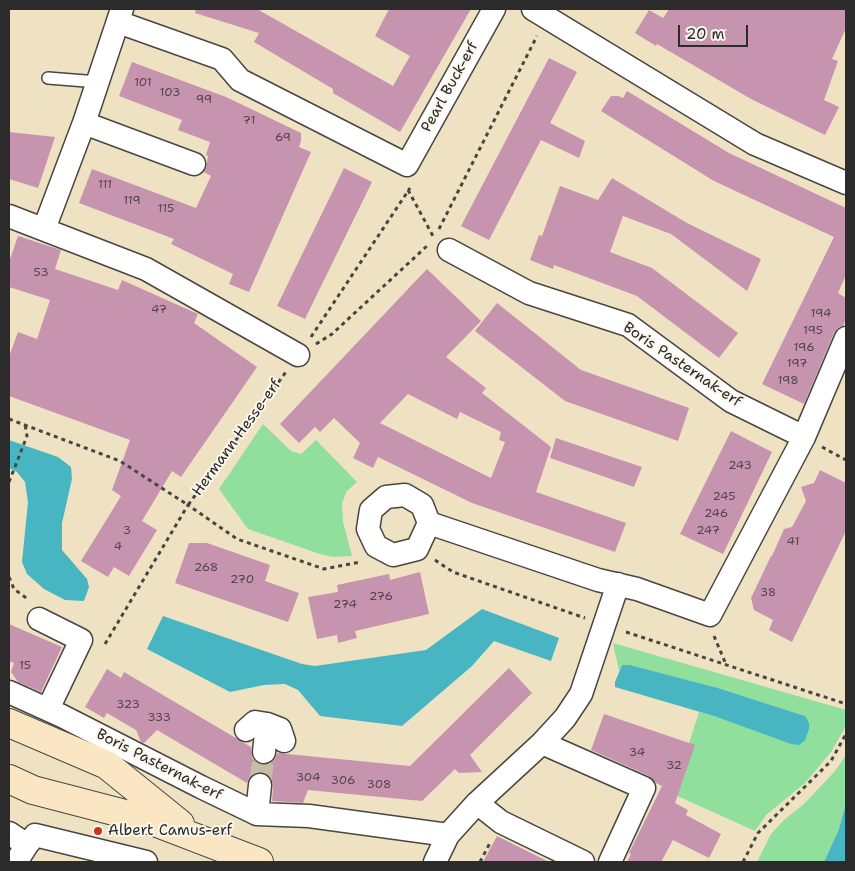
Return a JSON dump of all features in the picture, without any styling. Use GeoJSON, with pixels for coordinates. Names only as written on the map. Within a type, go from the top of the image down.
{"type":"FeatureCollection","features":[{"type":"Feature","properties":{"kind":"street","name":"Pearl Buck-erf"},"geometry":{"type":"LineString","coordinates":[[120,15],[222,59],[240,80],[407,165],[494,9]]}},
{"type":"Feature","properties":{"kind":"street"},"geometry":{"type":"LineString","coordinates":[[540,13],[756,144],[846,183]]}},
{"type":"Feature","properties":{"kind":"street"},"geometry":{"type":"LineString","coordinates":[[44,229],[84,123],[120,15]]}},
{"type":"Feature","properties":{"kind":"street"},"geometry":{"type":"LineString","coordinates":[[84,123],[194,164]]}},
{"type":"Feature","properties":{"kind":"street"},"geometry":{"type":"LineString","coordinates":[[9,216],[146,269],[298,355]]}},
{"type":"Feature","properties":{"kind":"street","name":"Boris Pasternak-erf"},"geometry":{"type":"LineString","coordinates":[[442,244],[529,293],[628,325],[731,401],[804,437]]}},
{"type":"Feature","properties":{"kind":"street"},"geometry":{"type":"LineString","coordinates":[[429,523],[598,580],[637,589],[710,615],[804,437],[846,338]]}},
{"type":"Feature","properties":{"kind":"street"},"geometry":{"type":"LineString","coordinates":[[405,495],[422,505],[429,523],[417,549],[393,555],[376,546],[368,529],[371,510],[386,497],[405,495]]}},
{"type":"Feature","properties":{"kind":"street"},"geometry":{"type":"LineString","coordinates":[[435,862],[448,835],[476,803],[565,718],[581,694],[618,584]]}},
{"type":"Feature","properties":{"kind":"street"},"geometry":{"type":"LineString","coordinates":[[9,692],[55,712],[81,640],[39,619]]}},
{"type":"Feature","properties":{"kind":"street","name":"Boris Pasternak-erf"},"geometry":{"type":"LineString","coordinates":[[55,712],[257,814],[309,816],[448,835]]}},
{"type":"Feature","properties":{"kind":"street"},"geometry":{"type":"LineString","coordinates":[[9,724],[107,765],[197,837]]}},
{"type":"Feature","properties":{"kind":"street"},"geometry":{"type":"LineString","coordinates":[[264,752],[256,727],[280,729],[284,741]]}},
{"type":"Feature","properties":{"kind":"street"},"geometry":{"type":"LineString","coordinates":[[542,742],[644,788],[610,862]]}},
{"type":"Feature","properties":{"kind":"street"},"geometry":{"type":"LineString","coordinates":[[9,779],[32,790],[152,821],[260,862]]}},
{"type":"Feature","properties":{"kind":"street"},"geometry":{"type":"LineString","coordinates":[[257,814],[260,786]]}},
{"type":"Feature","properties":{"kind":"street"},"geometry":{"type":"LineString","coordinates":[[476,803],[501,822],[583,862]]}},
{"type":"Feature","properties":{"kind":"street"},"geometry":{"type":"LineString","coordinates":[[17,847],[34,835],[146,862]]}},
{"type":"Feature","properties":{"kind":"lane"},"geometry":{"type":"LineString","coordinates":[[48,78],[98,82]]}},
{"type":"Feature","properties":{"kind":"path"},"geometry":{"type":"LineString","coordinates":[[298,355],[332,334],[442,244],[540,13]]}},
{"type":"Feature","properties":{"kind":"path","name":"Hermann Hesse-erf"},"geometry":{"type":"LineString","coordinates":[[9,418],[120,462],[188,505],[298,355],[408,190],[442,244]]}},
{"type":"Feature","properties":{"kind":"path"},"geometry":{"type":"LineString","coordinates":[[9,482],[27,436],[25,424]]}},
{"type":"Feature","properties":{"kind":"path"},"geometry":{"type":"LineString","coordinates":[[100,651],[188,505],[237,539],[324,569],[393,555]]}},
{"type":"Feature","properties":{"kind":"path"},"geometry":{"type":"LineString","coordinates":[[417,549],[453,572],[605,625],[846,704]]}},
{"type":"Feature","properties":{"kind":"path"},"geometry":{"type":"LineString","coordinates":[[9,577],[14,589],[35,604],[39,619]]}},
{"type":"Feature","properties":{"kind":"path"},"geometry":{"type":"LineString","coordinates":[[744,862],[758,833],[832,761],[846,734]]}},
{"type":"Feature","properties":{"kind":"green space"},"geometry":{"type":"Polygon","coordinates":[[[263,424],[291,451],[301,454],[316,440],[357,482],[347,491],[342,503],[343,522],[352,556],[333,557],[320,554],[248,529],[219,489],[263,424]]]}},
{"type":"Feature","properties":{"kind":"green space"},"geometry":{"type":"Polygon","coordinates":[[[613,643],[846,710],[846,726],[831,752],[805,783],[766,815],[755,831],[673,794],[699,712],[717,717],[805,716],[718,688],[630,665],[622,665],[619,671],[613,643]]]}},
{"type":"Feature","properties":{"kind":"green space"},"geometry":{"type":"Polygon","coordinates":[[[846,755],[846,803],[839,829],[824,862],[757,862],[771,834],[784,820],[804,804],[835,771],[846,755]]]}},
{"type":"Feature","properties":{"kind":"water"},"geometry":{"type":"Polygon","coordinates":[[[9,440],[58,457],[71,467],[72,479],[62,523],[62,550],[87,579],[89,587],[84,601],[65,600],[44,589],[27,574],[22,562],[28,502],[25,482],[17,472],[9,468],[9,440]]]}},
{"type":"Feature","properties":{"kind":"water"},"geometry":{"type":"Polygon","coordinates":[[[482,609],[559,638],[551,661],[494,641],[472,666],[402,726],[320,716],[298,690],[285,684],[264,685],[230,692],[147,649],[163,616],[302,664],[315,666],[426,650],[482,609]]]}},
{"type":"Feature","properties":{"kind":"water"},"geometry":{"type":"Polygon","coordinates":[[[622,665],[630,665],[718,688],[805,716],[809,723],[809,729],[805,740],[799,745],[791,744],[717,717],[615,687],[615,682],[622,665]]]}},
{"type":"Feature","properties":{"kind":"water"},"geometry":{"type":"Polygon","coordinates":[[[846,803],[846,862],[824,862],[839,829],[846,803]]]}},
{"type":"Feature","properties":{"kind":"building"},"geometry":{"type":"Polygon","coordinates":[[[196,9],[257,9],[393,86],[410,56],[375,36],[389,9],[471,9],[400,132],[333,93],[333,89],[254,42],[259,33],[195,13],[196,9]]]}},
{"type":"Feature","properties":{"kind":"building"},"geometry":{"type":"Polygon","coordinates":[[[669,9],[846,9],[846,28],[832,59],[838,61],[824,100],[839,107],[825,135],[751,99],[635,33],[649,10],[663,18],[669,9]]]}},
{"type":"Feature","properties":{"kind":"building"},"geometry":{"type":"Polygon","coordinates":[[[549,58],[577,72],[550,123],[585,141],[579,158],[541,140],[489,240],[461,226],[549,58]]]}},
{"type":"Feature","properties":{"kind":"building"},"geometry":{"type":"Polygon","coordinates":[[[132,62],[226,97],[301,133],[299,147],[311,152],[249,292],[229,284],[233,274],[171,244],[174,239],[79,203],[92,169],[196,208],[211,176],[204,172],[210,142],[178,130],[182,120],[119,96],[132,62]]]}},
{"type":"Feature","properties":{"kind":"building"},"geometry":{"type":"Polygon","coordinates":[[[627,91],[729,153],[846,208],[846,275],[838,293],[846,298],[846,319],[843,326],[834,333],[804,404],[762,384],[834,237],[714,181],[601,111],[611,96],[623,98],[627,91]]]}},
{"type":"Feature","properties":{"kind":"building"},"geometry":{"type":"Polygon","coordinates":[[[9,132],[55,137],[38,188],[9,179],[9,132]]]}},
{"type":"Feature","properties":{"kind":"building"},"geometry":{"type":"Polygon","coordinates":[[[344,168],[372,182],[305,319],[277,306],[344,168]]]}},
{"type":"Feature","properties":{"kind":"building"},"geometry":{"type":"Polygon","coordinates":[[[612,178],[687,223],[761,259],[747,291],[671,234],[623,216],[610,252],[652,268],[738,333],[719,358],[637,296],[554,265],[553,269],[530,260],[539,235],[542,236],[560,186],[598,200],[612,178]]]}},
{"type":"Feature","properties":{"kind":"building"},"geometry":{"type":"Polygon","coordinates":[[[18,236],[61,250],[55,269],[118,290],[122,280],[198,314],[194,323],[257,367],[181,477],[172,471],[142,521],[157,530],[129,576],[114,567],[108,577],[81,561],[121,496],[112,490],[130,440],[9,396],[9,357],[18,332],[37,339],[50,300],[9,287],[9,262],[18,236]]]}},
{"type":"Feature","properties":{"kind":"building"},"geometry":{"type":"Polygon","coordinates":[[[427,269],[481,321],[446,357],[486,388],[482,393],[551,447],[536,492],[626,523],[615,552],[472,503],[378,457],[373,468],[353,458],[360,443],[334,418],[320,432],[315,427],[299,443],[280,424],[427,269]],[[408,394],[380,423],[491,478],[505,442],[499,440],[501,432],[460,412],[457,419],[408,394]]]}},
{"type":"Feature","properties":{"kind":"building"},"geometry":{"type":"Polygon","coordinates":[[[497,303],[581,370],[689,408],[678,441],[565,401],[475,331],[497,303]]]}},
{"type":"Feature","properties":{"kind":"building"},"geometry":{"type":"Polygon","coordinates":[[[731,431],[772,452],[723,554],[680,534],[731,431]]]}},
{"type":"Feature","properties":{"kind":"building"},"geometry":{"type":"Polygon","coordinates":[[[556,438],[642,467],[634,487],[550,458],[556,438]]]}},
{"type":"Feature","properties":{"kind":"building"},"geometry":{"type":"Polygon","coordinates":[[[820,470],[846,483],[846,531],[792,642],[769,630],[773,620],[754,610],[751,598],[784,529],[792,527],[806,501],[801,487],[814,483],[820,470]]]}},
{"type":"Feature","properties":{"kind":"building"},"geometry":{"type":"Polygon","coordinates":[[[189,543],[207,543],[270,565],[265,581],[299,593],[288,622],[175,583],[189,543]]]}},
{"type":"Feature","properties":{"kind":"building"},"geometry":{"type":"Polygon","coordinates":[[[420,572],[429,614],[355,631],[357,638],[338,643],[337,635],[317,639],[308,597],[338,592],[337,585],[389,574],[390,580],[420,572]]]}},
{"type":"Feature","properties":{"kind":"building"},"geometry":{"type":"Polygon","coordinates":[[[9,624],[62,647],[41,692],[18,682],[11,672],[14,663],[9,661],[9,624]]]}},
{"type":"Feature","properties":{"kind":"building"},"geometry":{"type":"Polygon","coordinates":[[[509,668],[532,693],[470,755],[482,772],[459,773],[455,769],[422,801],[308,790],[303,803],[272,801],[272,779],[267,774],[261,772],[254,773],[247,783],[157,730],[144,743],[141,742],[136,730],[107,713],[104,718],[85,707],[107,669],[121,678],[124,672],[251,747],[252,758],[262,765],[270,764],[275,759],[277,753],[410,766],[509,668]]]}},
{"type":"Feature","properties":{"kind":"building"},"geometry":{"type":"Polygon","coordinates":[[[604,714],[695,745],[675,803],[688,810],[686,815],[721,834],[709,858],[673,840],[661,862],[627,862],[631,854],[629,853],[662,786],[649,776],[591,750],[604,714]]]}},
{"type":"Feature","properties":{"kind":"building"},"geometry":{"type":"Polygon","coordinates":[[[497,836],[549,862],[483,862],[497,836]]]}},
{"type":"Feature","properties":{"kind":"tunnel"},"geometry":{"type":"LineString","coordinates":[[260,785],[264,752]]}},
{"type":"Feature","properties":{"kind":"place","name":"Albert Camus-erf"},"geometry":{"type":"Point","coordinates":[98,831]}}]}
